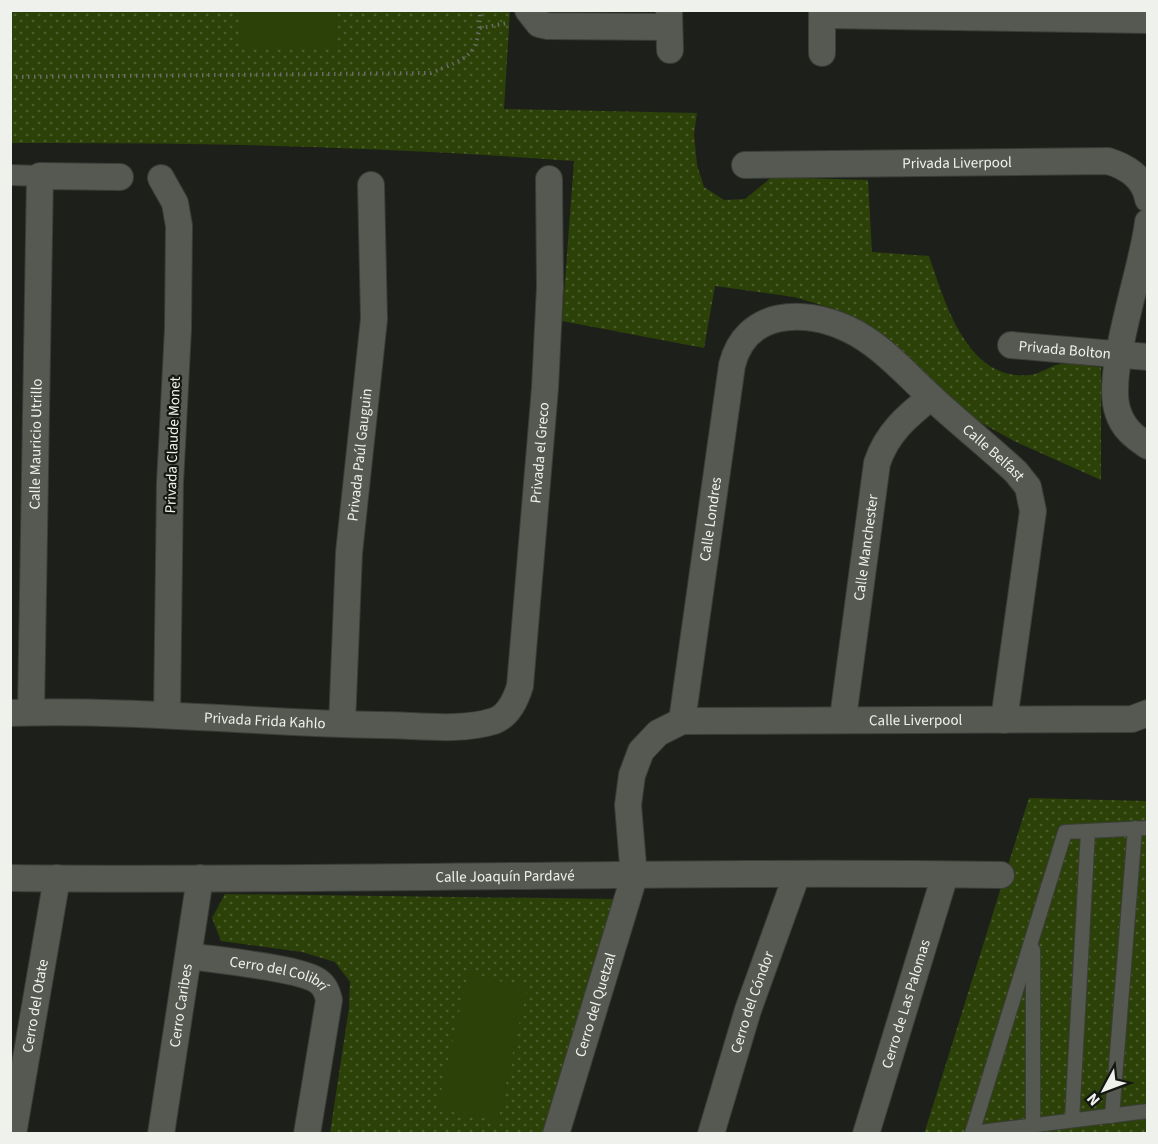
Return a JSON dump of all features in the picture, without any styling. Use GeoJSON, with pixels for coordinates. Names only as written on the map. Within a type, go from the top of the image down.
{"type":"FeatureCollection","features":[{"type":"Feature","properties":{"kind":"street"},"geometry":{"type":"LineString","coordinates":[[528,11],[539,24],[548,26],[669,29]]}},
{"type":"Feature","properties":{"kind":"street"},"geometry":{"type":"LineString","coordinates":[[822,53],[822,13],[1148,20]]}},
{"type":"Feature","properties":{"kind":"street","name":"Privada Liverpool"},"geometry":{"type":"LineString","coordinates":[[746,165],[1108,161],[1125,166],[1139,178],[1148,199]]}},
{"type":"Feature","properties":{"kind":"street"},"geometry":{"type":"LineString","coordinates":[[10,175],[120,177]]}},
{"type":"Feature","properties":{"kind":"street","name":"Calle Mauricio Utrillo"},"geometry":{"type":"LineString","coordinates":[[21,712],[40,176]]}},
{"type":"Feature","properties":{"kind":"street","name":"Privada Claude Monet"},"geometry":{"type":"LineString","coordinates":[[161,178],[176,203],[179,226],[178,328],[170,483],[166,715]]}},
{"type":"Feature","properties":{"kind":"street","name":"Privada el Greco"},"geometry":{"type":"LineString","coordinates":[[497,720],[515,702],[520,686],[527,573],[545,388],[550,287],[549,180]]}},
{"type":"Feature","properties":{"kind":"street","name":"Privada Paúl Gauguin"},"geometry":{"type":"LineString","coordinates":[[342,724],[349,553],[374,319],[371,185]]}},
{"type":"Feature","properties":{"kind":"street"},"geometry":{"type":"LineString","coordinates":[[1148,222],[1145,245],[1119,354],[1114,395],[1123,424],[1148,446]]}},
{"type":"Feature","properties":{"kind":"street","name":"Calle Belfast"},"geometry":{"type":"LineString","coordinates":[[756,325],[772,319],[790,318],[817,319],[848,328],[881,349],[931,397],[1016,472],[1028,488],[1034,511],[1004,720]]}},
{"type":"Feature","properties":{"kind":"street","name":"Calle Londres"},"geometry":{"type":"LineString","coordinates":[[682,721],[732,365],[736,347],[756,325]]}},
{"type":"Feature","properties":{"kind":"street","name":"Privada Bolton"},"geometry":{"type":"LineString","coordinates":[[1011,345],[1148,357]]}},
{"type":"Feature","properties":{"kind":"street","name":"Calle Manchester"},"geometry":{"type":"LineString","coordinates":[[843,718],[877,463],[884,444],[894,429],[931,397]]}},
{"type":"Feature","properties":{"kind":"street","name":"Privada Frida Kahlo"},"geometry":{"type":"LineString","coordinates":[[21,712],[110,711],[342,724],[474,726],[497,720]]}},
{"type":"Feature","properties":{"kind":"street","name":"Calle Liverpool"},"geometry":{"type":"LineString","coordinates":[[682,721],[843,718],[1132,719],[1148,713]]}},
{"type":"Feature","properties":{"kind":"street"},"geometry":{"type":"LineString","coordinates":[[634,877],[628,805],[632,775],[641,751],[658,733],[682,721]]}},
{"type":"Feature","properties":{"kind":"street","name":"Cerro del Cóndor"},"geometry":{"type":"LineString","coordinates":[[711,1134],[748,1010],[797,874]]}},
{"type":"Feature","properties":{"kind":"street","name":"Cerro de Las Palomas"},"geometry":{"type":"LineString","coordinates":[[866,1134],[945,875]]}},
{"type":"Feature","properties":{"kind":"street","name":"Calle Joaquín Pardavé"},"geometry":{"type":"LineString","coordinates":[[10,878],[1001,875]]}},
{"type":"Feature","properties":{"kind":"street","name":"Cerro del Quetzal"},"geometry":{"type":"LineString","coordinates":[[556,1134],[634,877]]}},
{"type":"Feature","properties":{"kind":"street","name":"Cerro Caribes"},"geometry":{"type":"LineString","coordinates":[[161,1134],[200,878]]}},
{"type":"Feature","properties":{"kind":"street","name":"Cerro del Otate"},"geometry":{"type":"LineString","coordinates":[[13,1134],[57,879]]}},
{"type":"Feature","properties":{"kind":"street","name":"Cerro del Colibrí"},"geometry":{"type":"LineString","coordinates":[[189,956],[302,974],[312,977],[326,988],[329,1000],[307,1134]]}},
{"type":"Feature","properties":{"kind":"lane"},"geometry":{"type":"LineString","coordinates":[[1112,1116],[1141,828],[1065,832],[972,1133],[1072,1120],[1112,1116],[1148,1111]]}},
{"type":"Feature","properties":{"kind":"lane"},"geometry":{"type":"LineString","coordinates":[[1072,1120],[1088,831]]}},
{"type":"Feature","properties":{"kind":"lane"},"geometry":{"type":"LineString","coordinates":[[1033,936],[1033,1125]]}},
{"type":"Feature","properties":{"kind":"path"},"geometry":{"type":"LineString","coordinates":[[386,10],[423,10]]}},
{"type":"Feature","properties":{"kind":"path"},"geometry":{"type":"LineString","coordinates":[[10,77],[432,72],[467,58],[480,38],[480,13],[477,10]]}},
{"type":"Feature","properties":{"kind":"green space"},"geometry":{"type":"Polygon","coordinates":[[[10,11],[510,11],[504,109],[697,113],[694,134],[697,165],[704,187],[724,200],[745,199],[772,177],[868,180],[872,252],[929,256],[951,316],[975,353],[990,366],[1008,374],[1030,375],[1060,364],[1101,367],[1101,480],[1014,441],[965,414],[844,312],[794,297],[715,286],[704,348],[562,321],[574,161],[292,146],[11,143],[10,11]]]}},
{"type":"Feature","properties":{"kind":"green space"},"geometry":{"type":"Polygon","coordinates":[[[239,11],[336,11],[337,47],[240,48],[239,11]]]}},
{"type":"Feature","properties":{"kind":"green space"},"geometry":{"type":"Polygon","coordinates":[[[1029,798],[1147,801],[1147,1133],[924,1134],[1029,798]]]}},
{"type":"Feature","properties":{"kind":"green space"},"geometry":{"type":"Polygon","coordinates":[[[225,894],[617,899],[545,1134],[330,1133],[349,1008],[350,982],[335,962],[302,952],[221,941],[212,918],[225,894]]]}},
{"type":"Feature","properties":{"kind":"green space"},"geometry":{"type":"Polygon","coordinates":[[[468,973],[527,988],[498,1121],[437,1109],[468,973]]]}}]}
